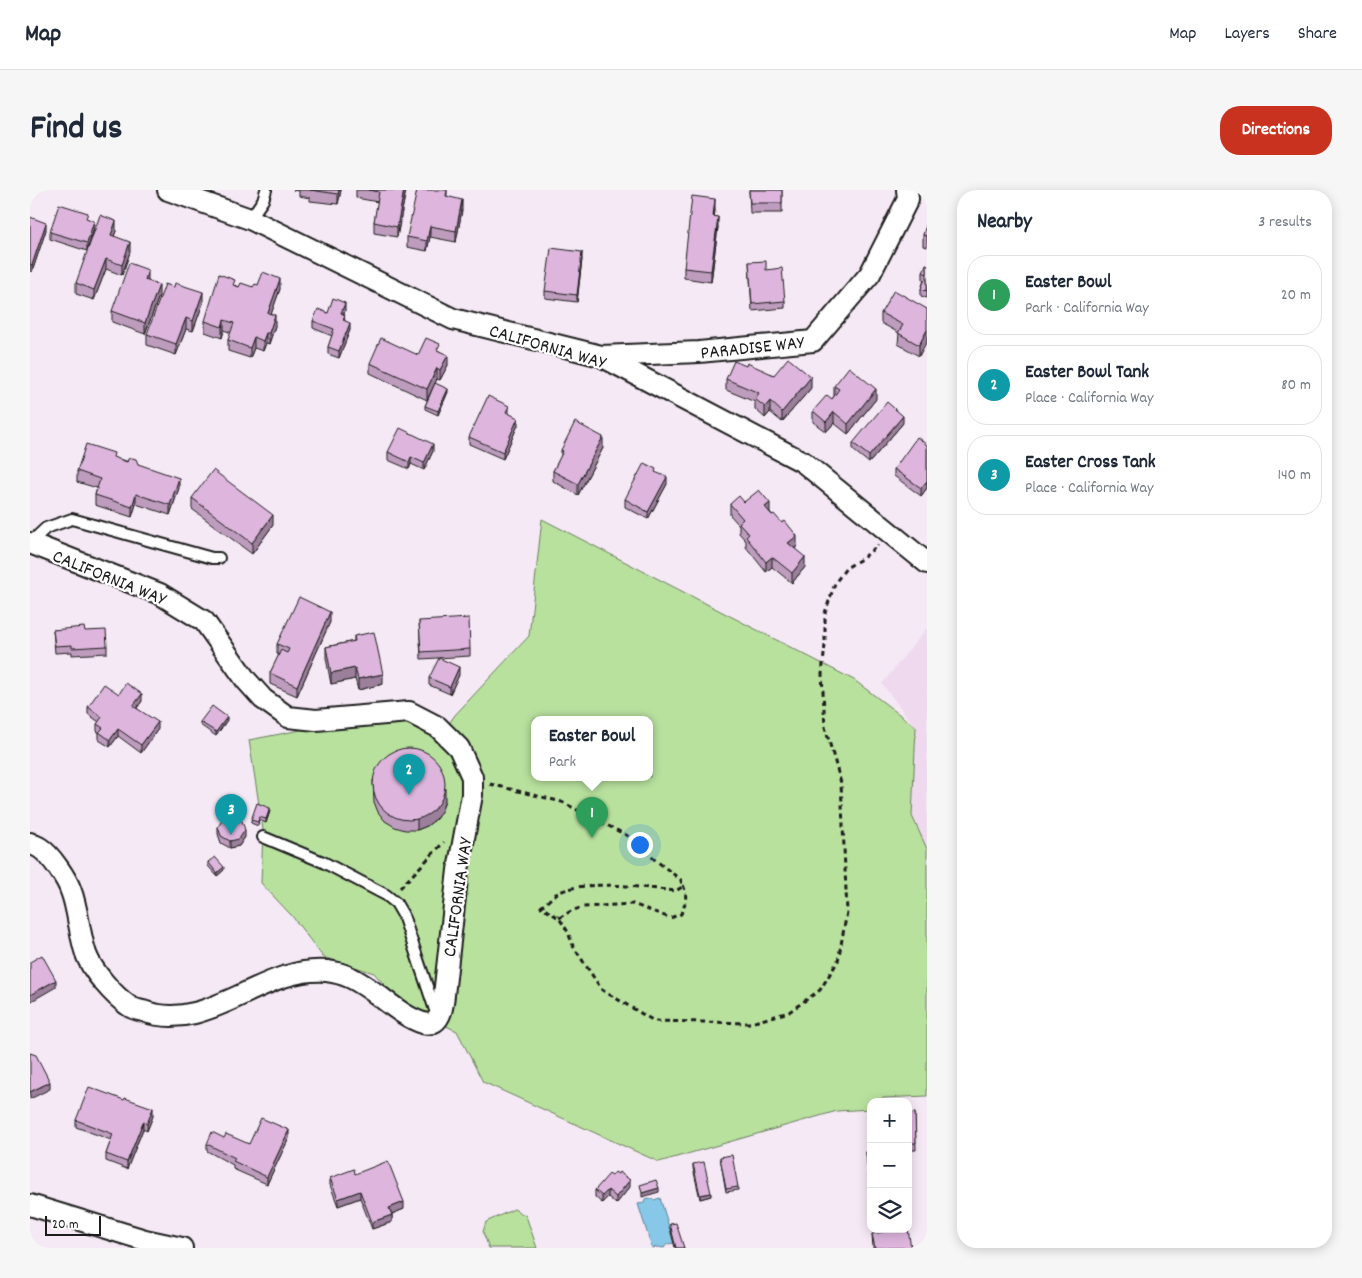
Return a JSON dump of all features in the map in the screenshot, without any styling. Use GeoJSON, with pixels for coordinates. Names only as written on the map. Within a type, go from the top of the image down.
{"type":"FeatureCollection","features":[{"type":"Feature","properties":{"kind":"street","name":"CALIFORNIA WAY"},"geometry":{"type":"LineString","coordinates":[[168,190],[250,219],[453,319],[601,356],[803,462],[927,563]]}},
{"type":"Feature","properties":{"kind":"street","name":"PARADISE WAY"},"geometry":{"type":"LineString","coordinates":[[601,356],[699,352],[813,341],[870,274],[908,198],[907,190]]}},
{"type":"Feature","properties":{"kind":"street","name":"CALIFORNIA WAY"},"geometry":{"type":"LineString","coordinates":[[30,543],[160,594],[204,621],[246,680],[263,699],[288,717],[316,720],[409,712],[438,727],[459,748],[472,777],[472,796],[458,870],[444,995],[438,1019]]}},
{"type":"Feature","properties":{"kind":"street"},"geometry":{"type":"LineString","coordinates":[[30,843],[41,848],[58,868],[71,891],[79,930],[87,956],[99,976],[130,1007],[156,1016],[181,1017],[212,1008],[293,974],[309,971],[328,971],[348,976],[424,1024],[432,1023],[438,1019]]}},
{"type":"Feature","properties":{"kind":"street"},"geometry":{"type":"LineString","coordinates":[[30,1205],[145,1240],[182,1248]]}},
{"type":"Feature","properties":{"kind":"lane"},"geometry":{"type":"LineString","coordinates":[[250,219],[263,200],[266,190]]}},
{"type":"Feature","properties":{"kind":"lane"},"geometry":{"type":"LineString","coordinates":[[30,543],[46,528],[72,519],[212,558],[219,558]]}},
{"type":"Feature","properties":{"kind":"lane"},"geometry":{"type":"LineString","coordinates":[[263,837],[323,862],[396,903],[403,915],[438,1019]]}},
{"type":"Feature","properties":{"kind":"path"},"geometry":{"type":"LineString","coordinates":[[681,880],[682,888],[676,891],[607,885],[579,887],[557,894],[541,906],[558,918],[568,932],[573,946],[602,990],[654,1021],[750,1023],[789,1012],[820,990],[838,961],[848,912],[841,783],[825,727],[822,674],[825,644],[825,612],[835,583],[846,568],[863,558],[892,533]]}},
{"type":"Feature","properties":{"kind":"path"},"geometry":{"type":"LineString","coordinates":[[472,777],[484,782],[562,802],[628,836],[681,880],[686,890],[686,902],[681,914],[670,918],[633,904],[583,907],[571,910],[558,918]]}},
{"type":"Feature","properties":{"kind":"path"},"geometry":{"type":"LineString","coordinates":[[390,898],[445,840]]}},
{"type":"Feature","properties":{"kind":"shaded area"},"geometry":{"type":"Polygon","coordinates":[[[927,628],[927,848],[924,846],[912,816],[916,728],[882,684],[927,628]]]}},
{"type":"Feature","properties":{"kind":"green space"},"geometry":{"type":"Polygon","coordinates":[[[542,519],[854,680],[916,727],[912,816],[927,849],[927,1096],[867,1098],[867,1109],[837,1111],[659,1162],[483,1082],[457,1031],[404,1007],[374,973],[323,957],[292,916],[261,883],[263,830],[249,740],[301,730],[385,720],[415,723],[438,739],[455,715],[529,636],[542,519]]]}},
{"type":"Feature","properties":{"kind":"green space"},"geometry":{"type":"Polygon","coordinates":[[[514,1209],[526,1216],[537,1248],[489,1248],[483,1232],[486,1222],[514,1209]]]}},
{"type":"Feature","properties":{"kind":"water"},"geometry":{"type":"Polygon","coordinates":[[[660,1198],[674,1243],[667,1244],[664,1248],[652,1248],[638,1204],[644,1203],[645,1199],[654,1200],[660,1198]]]}},
{"type":"Feature","properties":{"kind":"building"},"geometry":{"type":"Polygon","coordinates":[[[310,190],[339,190],[338,194],[310,190]]]}},
{"type":"Feature","properties":{"kind":"building"},"geometry":{"type":"Polygon","coordinates":[[[369,190],[404,190],[397,227],[374,222],[379,192],[369,190]]]}},
{"type":"Feature","properties":{"kind":"building"},"geometry":{"type":"Polygon","coordinates":[[[417,190],[447,190],[446,196],[462,200],[456,231],[430,226],[427,241],[407,237],[417,190]]]}},
{"type":"Feature","properties":{"kind":"building"},"geometry":{"type":"Polygon","coordinates":[[[749,190],[782,190],[782,203],[750,203],[749,190]]]}},
{"type":"Feature","properties":{"kind":"building"},"geometry":{"type":"Polygon","coordinates":[[[692,196],[715,199],[713,216],[718,217],[711,271],[684,268],[692,196]]]}},
{"type":"Feature","properties":{"kind":"building"},"geometry":{"type":"Polygon","coordinates":[[[59,204],[88,213],[86,218],[94,221],[87,243],[50,232],[59,204]]]}},
{"type":"Feature","properties":{"kind":"building"},"geometry":{"type":"Polygon","coordinates":[[[100,215],[116,221],[111,235],[130,242],[122,265],[106,259],[94,290],[76,283],[100,215]]]}},
{"type":"Feature","properties":{"kind":"building"},"geometry":{"type":"Polygon","coordinates":[[[30,217],[46,223],[32,265],[30,264],[30,217]]]}},
{"type":"Feature","properties":{"kind":"building"},"geometry":{"type":"Polygon","coordinates":[[[927,223],[927,236],[923,235],[927,223]]]}},
{"type":"Feature","properties":{"kind":"building"},"geometry":{"type":"Polygon","coordinates":[[[551,248],[582,252],[577,295],[545,291],[551,248]]]}},
{"type":"Feature","properties":{"kind":"building"},"geometry":{"type":"Polygon","coordinates":[[[766,261],[766,270],[782,268],[785,301],[752,304],[749,262],[766,261]]]}},
{"type":"Feature","properties":{"kind":"building"},"geometry":{"type":"Polygon","coordinates":[[[129,263],[148,270],[145,280],[159,285],[145,323],[112,311],[129,263]]]}},
{"type":"Feature","properties":{"kind":"building"},"geometry":{"type":"Polygon","coordinates":[[[927,264],[927,274],[923,272],[927,264]]]}},
{"type":"Feature","properties":{"kind":"building"},"geometry":{"type":"Polygon","coordinates":[[[263,272],[280,279],[268,313],[275,315],[269,333],[266,333],[263,341],[254,337],[250,348],[228,340],[234,323],[224,320],[222,327],[205,321],[219,274],[235,280],[233,285],[239,287],[241,283],[253,287],[255,284],[258,285],[263,272]]]}},
{"type":"Feature","properties":{"kind":"building"},"geometry":{"type":"Polygon","coordinates":[[[925,279],[927,280],[927,291],[921,289],[925,279]]]}},
{"type":"Feature","properties":{"kind":"building"},"geometry":{"type":"Polygon","coordinates":[[[175,283],[203,292],[193,321],[186,318],[176,344],[147,334],[165,284],[174,287],[175,283]]]}},
{"type":"Feature","properties":{"kind":"building"},"geometry":{"type":"Polygon","coordinates":[[[894,290],[927,309],[927,330],[919,345],[898,333],[903,325],[881,313],[894,290]]]}},
{"type":"Feature","properties":{"kind":"building"},"geometry":{"type":"Polygon","coordinates":[[[333,298],[345,303],[341,313],[345,315],[343,320],[350,323],[339,351],[328,347],[334,329],[313,321],[318,309],[328,313],[333,298]]]}},
{"type":"Feature","properties":{"kind":"building"},"geometry":{"type":"Polygon","coordinates":[[[381,338],[418,355],[426,338],[440,344],[437,350],[448,355],[440,370],[437,368],[427,389],[370,363],[381,338]]]}},
{"type":"Feature","properties":{"kind":"building"},"geometry":{"type":"Polygon","coordinates":[[[788,358],[811,377],[782,412],[770,401],[765,407],[755,399],[759,393],[726,379],[734,361],[746,366],[747,363],[774,375],[788,358]]]}},
{"type":"Feature","properties":{"kind":"building"},"geometry":{"type":"Polygon","coordinates":[[[849,367],[876,389],[848,424],[834,412],[826,422],[813,411],[827,395],[832,399],[839,389],[834,386],[849,367]]]}},
{"type":"Feature","properties":{"kind":"building"},"geometry":{"type":"Polygon","coordinates":[[[435,383],[448,389],[438,411],[425,406],[435,383]]]}},
{"type":"Feature","properties":{"kind":"building"},"geometry":{"type":"Polygon","coordinates":[[[488,396],[509,406],[506,412],[518,418],[503,452],[469,437],[488,396]]]}},
{"type":"Feature","properties":{"kind":"building"},"geometry":{"type":"Polygon","coordinates":[[[887,402],[903,416],[869,456],[853,443],[887,402]]]}},
{"type":"Feature","properties":{"kind":"building"},"geometry":{"type":"Polygon","coordinates":[[[575,422],[603,437],[578,484],[553,471],[575,422]]]}},
{"type":"Feature","properties":{"kind":"building"},"geometry":{"type":"Polygon","coordinates":[[[400,428],[433,444],[424,463],[411,457],[409,462],[388,452],[400,428]]]}},
{"type":"Feature","properties":{"kind":"building"},"geometry":{"type":"Polygon","coordinates":[[[917,437],[927,445],[927,481],[921,488],[894,469],[917,437]]]}},
{"type":"Feature","properties":{"kind":"building"},"geometry":{"type":"Polygon","coordinates":[[[86,444],[114,453],[113,457],[127,462],[128,459],[136,459],[138,464],[179,478],[170,505],[136,494],[132,507],[95,495],[100,479],[77,471],[86,444]]]}},
{"type":"Feature","properties":{"kind":"building"},"geometry":{"type":"Polygon","coordinates":[[[644,463],[656,469],[655,472],[667,477],[648,512],[625,499],[644,463]]]}},
{"type":"Feature","properties":{"kind":"building"},"geometry":{"type":"Polygon","coordinates":[[[213,470],[273,515],[252,543],[192,498],[213,470]]]}},
{"type":"Feature","properties":{"kind":"building"},"geometry":{"type":"Polygon","coordinates":[[[759,490],[770,503],[765,507],[782,523],[785,521],[797,536],[788,543],[805,557],[792,573],[772,557],[766,562],[746,537],[749,534],[739,523],[743,519],[730,504],[739,496],[744,502],[759,490]]]}},
{"type":"Feature","properties":{"kind":"building"},"geometry":{"type":"Polygon","coordinates":[[[299,597],[330,612],[297,686],[270,673],[281,650],[287,653],[289,649],[277,644],[299,597]]]}},
{"type":"Feature","properties":{"kind":"building"},"geometry":{"type":"Polygon","coordinates":[[[469,618],[470,649],[421,652],[419,621],[469,618]]]}},
{"type":"Feature","properties":{"kind":"building"},"geometry":{"type":"Polygon","coordinates":[[[84,627],[85,631],[106,630],[107,646],[72,648],[72,645],[55,646],[53,630],[84,627]]]}},
{"type":"Feature","properties":{"kind":"building"},"geometry":{"type":"Polygon","coordinates":[[[374,632],[383,674],[358,679],[355,668],[331,673],[326,647],[355,641],[354,636],[374,632]]]}},
{"type":"Feature","properties":{"kind":"building"},"geometry":{"type":"Polygon","coordinates":[[[439,658],[459,667],[450,687],[429,678],[439,658]]]}},
{"type":"Feature","properties":{"kind":"building"},"geometry":{"type":"Polygon","coordinates":[[[126,683],[142,694],[133,706],[158,722],[141,745],[118,729],[110,740],[99,732],[103,728],[97,724],[102,717],[88,707],[104,684],[119,694],[126,683]]]}},
{"type":"Feature","properties":{"kind":"building"},"geometry":{"type":"Polygon","coordinates":[[[212,706],[227,717],[216,732],[200,722],[212,706]]]}},
{"type":"Feature","properties":{"kind":"building"},"geometry":{"type":"Polygon","coordinates":[[[409,748],[429,754],[439,764],[445,784],[439,804],[429,814],[409,820],[389,814],[379,804],[373,784],[379,764],[389,754],[409,748]]]}},
{"type":"Feature","properties":{"kind":"building"},"geometry":{"type":"Polygon","coordinates":[[[257,803],[270,808],[266,819],[259,817],[258,822],[251,820],[257,803]]]}},
{"type":"Feature","properties":{"kind":"building"},"geometry":{"type":"Polygon","coordinates":[[[233,815],[242,821],[245,830],[239,839],[230,841],[221,836],[218,827],[224,817],[233,815]]]}},
{"type":"Feature","properties":{"kind":"building"},"geometry":{"type":"Polygon","coordinates":[[[215,857],[224,867],[217,873],[208,862],[215,857]]]}},
{"type":"Feature","properties":{"kind":"building"},"geometry":{"type":"Polygon","coordinates":[[[42,955],[56,980],[30,995],[30,962],[42,955]]]}},
{"type":"Feature","properties":{"kind":"building"},"geometry":{"type":"Polygon","coordinates":[[[30,1053],[36,1055],[50,1082],[30,1092],[30,1053]]]}},
{"type":"Feature","properties":{"kind":"building"},"geometry":{"type":"Polygon","coordinates":[[[89,1087],[153,1108],[147,1124],[143,1122],[127,1162],[106,1154],[113,1134],[76,1120],[89,1087]]]}},
{"type":"Feature","properties":{"kind":"building"},"geometry":{"type":"Polygon","coordinates":[[[912,1113],[915,1113],[916,1143],[912,1143],[912,1113]]]}},
{"type":"Feature","properties":{"kind":"building"},"geometry":{"type":"Polygon","coordinates":[[[261,1118],[289,1130],[267,1177],[233,1161],[235,1158],[207,1144],[212,1132],[224,1138],[226,1134],[249,1144],[261,1118]]]}},
{"type":"Feature","properties":{"kind":"building"},"geometry":{"type":"Polygon","coordinates":[[[732,1155],[738,1187],[726,1189],[720,1157],[732,1155]]]}},
{"type":"Feature","properties":{"kind":"building"},"geometry":{"type":"Polygon","coordinates":[[[388,1161],[404,1202],[389,1208],[392,1215],[372,1222],[360,1191],[338,1199],[330,1178],[354,1169],[355,1174],[388,1161]]]}},
{"type":"Feature","properties":{"kind":"building"},"geometry":{"type":"Polygon","coordinates":[[[704,1162],[711,1193],[700,1195],[693,1164],[704,1162]]]}},
{"type":"Feature","properties":{"kind":"building"},"geometry":{"type":"Polygon","coordinates":[[[615,1172],[618,1174],[619,1172],[630,1180],[616,1197],[608,1190],[602,1196],[595,1190],[609,1174],[612,1176],[615,1172]]]}},
{"type":"Feature","properties":{"kind":"building"},"geometry":{"type":"Polygon","coordinates":[[[656,1180],[659,1188],[642,1193],[640,1185],[656,1180]]]}},
{"type":"Feature","properties":{"kind":"building"},"geometry":{"type":"Polygon","coordinates":[[[676,1223],[684,1248],[676,1248],[670,1224],[676,1223]]]}},
{"type":"Feature","properties":{"kind":"building"},"geometry":{"type":"Polygon","coordinates":[[[909,1233],[911,1248],[875,1248],[872,1234],[909,1233]]]}},
{"type":"Feature","properties":{"kind":"place","name":"Easter Bowl Tank"},"geometry":{"type":"Point","coordinates":[409,795]}},
{"type":"Feature","properties":{"kind":"place","name":"Easter Cross Tank"},"geometry":{"type":"Point","coordinates":[231,835]}},
{"type":"Feature","properties":{"kind":"place","name":"Easter Bowl"},"geometry":{"type":"Point","coordinates":[592,838]}}]}
